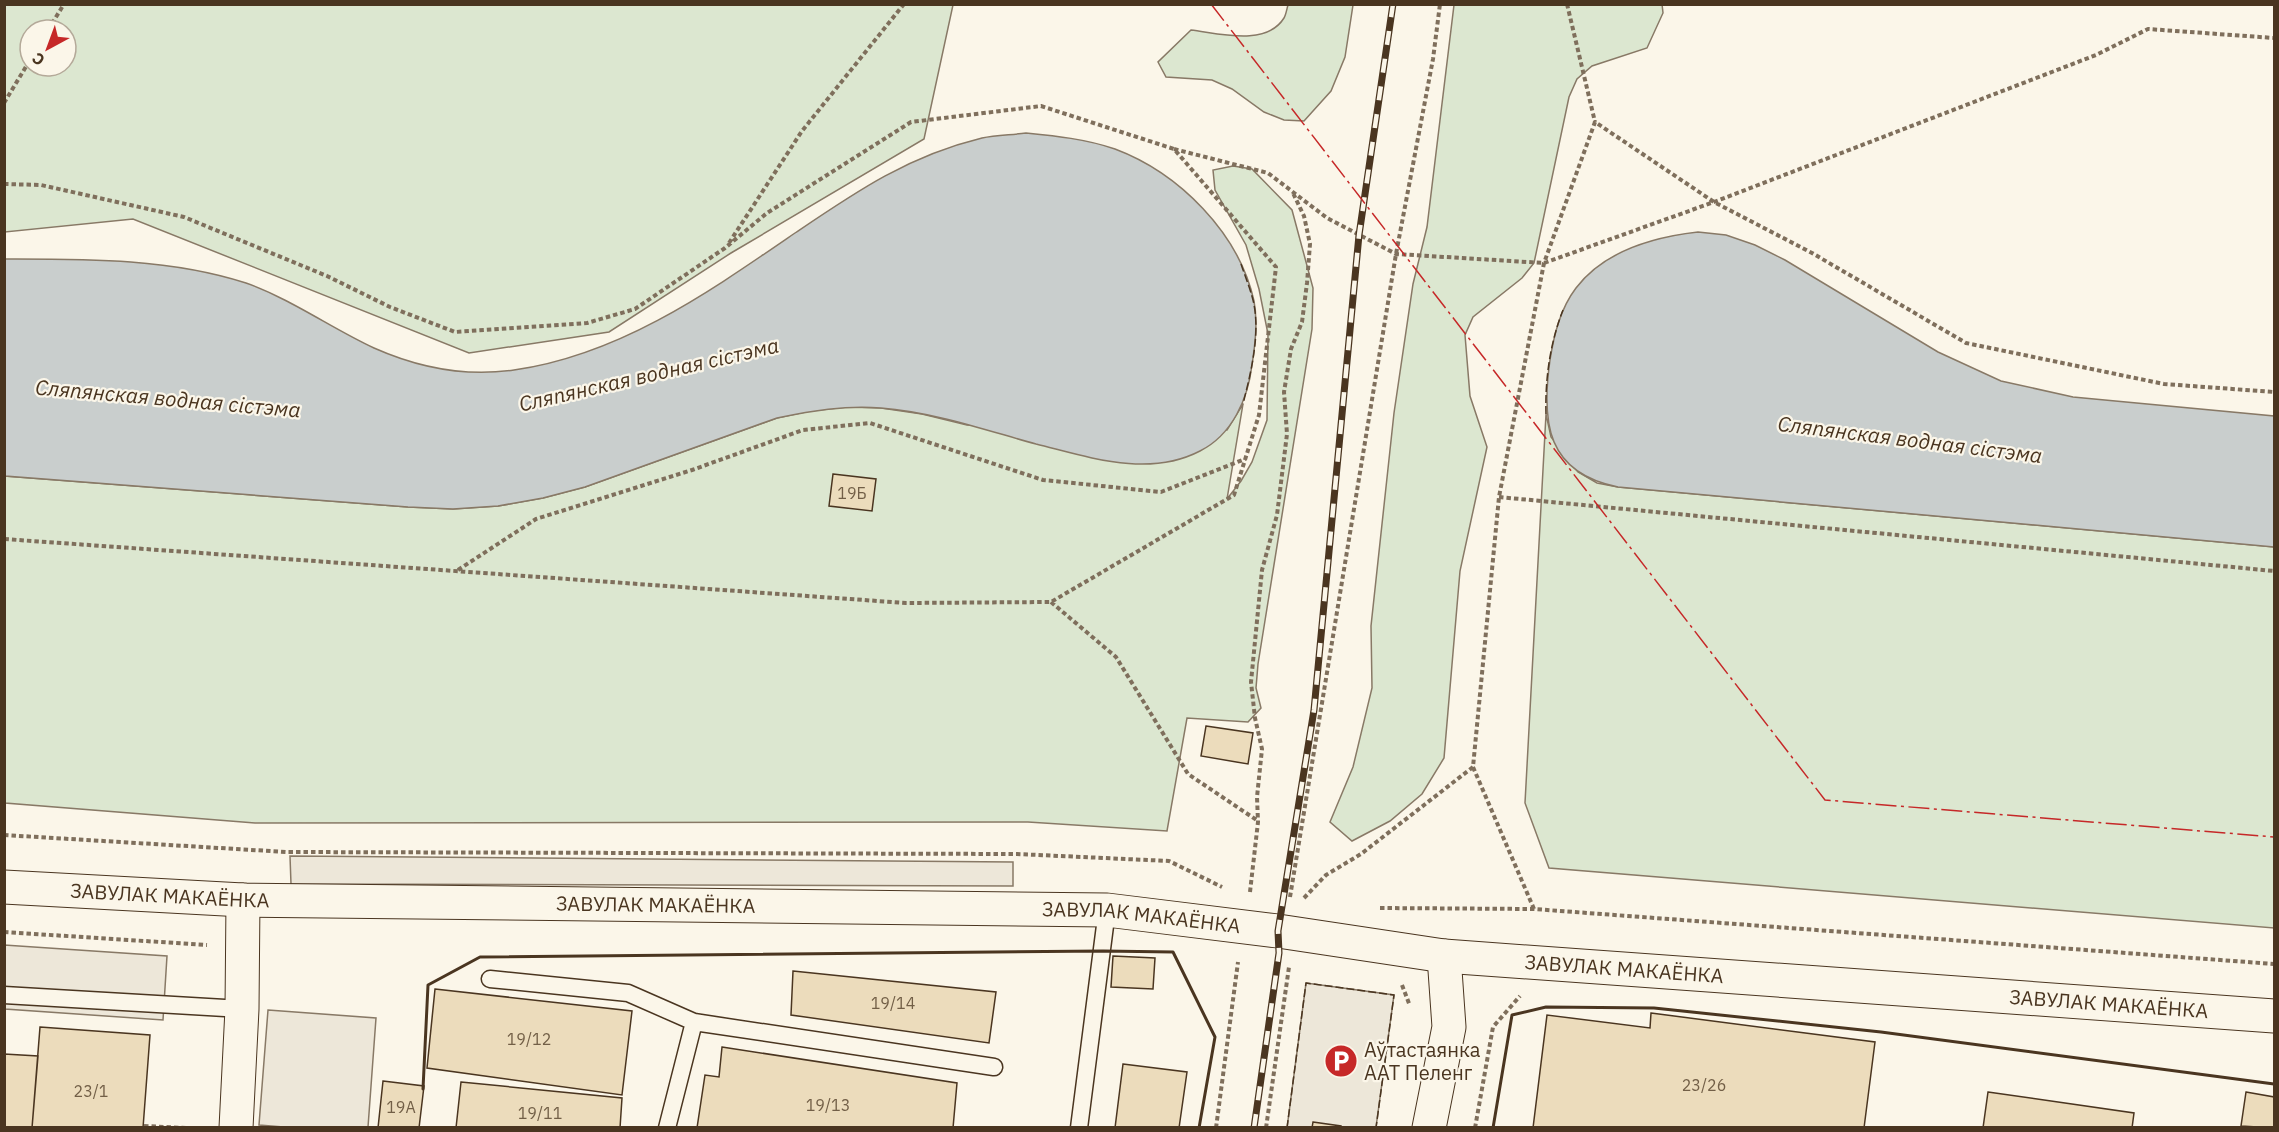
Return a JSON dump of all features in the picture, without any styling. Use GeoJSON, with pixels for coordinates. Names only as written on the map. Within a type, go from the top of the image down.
{"type":"FeatureCollection","features":[{"type":"Feature","properties":{"kind":"street","name":"ЗАВУЛАК МАКАЁНКА"},"geometry":{"type":"LineString","coordinates":[[4,887],[243,900],[1107,910],[1278,931],[1444,956],[2274,1016]]}},
{"type":"Feature","properties":{"kind":"street"},"geometry":{"type":"LineString","coordinates":[[236,1128],[242,1009],[243,900]]}},
{"type":"Feature","properties":{"kind":"street"},"geometry":{"type":"LineString","coordinates":[[1428,1128],[1449,1027],[1444,956]]}},
{"type":"Feature","properties":{"kind":"lane"},"geometry":{"type":"LineString","coordinates":[[1079,1128],[1107,910]]}},
{"type":"Feature","properties":{"kind":"lane"},"geometry":{"type":"LineString","coordinates":[[490,979],[628,993],[694,1022],[994,1067]]}},
{"type":"Feature","properties":{"kind":"lane"},"geometry":{"type":"LineString","coordinates":[[4,995],[242,1009]]}},
{"type":"Feature","properties":{"kind":"lane"},"geometry":{"type":"LineString","coordinates":[[667,1128],[694,1022]]}},
{"type":"Feature","properties":{"kind":"path"},"geometry":{"type":"LineString","coordinates":[[55,18],[64,4]]}},
{"type":"Feature","properties":{"kind":"path"},"geometry":{"type":"LineString","coordinates":[[725,248],[802,131],[904,4]]}},
{"type":"Feature","properties":{"kind":"path"},"geometry":{"type":"LineString","coordinates":[[1266,1128],[1292,934],[1290,898],[1396,254],[1440,4]]}},
{"type":"Feature","properties":{"kind":"path"},"geometry":{"type":"LineString","coordinates":[[1534,909],[1473,767],[1499,497],[1544,263],[1595,122],[1567,4]]}},
{"type":"Feature","properties":{"kind":"path"},"geometry":{"type":"LineString","coordinates":[[4,184],[41,185],[184,218],[327,276],[390,307],[455,332],[587,323],[635,309],[725,248],[767,213],[911,122],[1041,106],[1174,148],[1268,173],[1327,218],[1396,254],[1544,263],[1714,202],[2096,55],[2148,29],[2274,38]]}},
{"type":"Feature","properties":{"kind":"path"},"geometry":{"type":"LineString","coordinates":[[4,103],[19,78]]}},
{"type":"Feature","properties":{"kind":"path"},"geometry":{"type":"LineString","coordinates":[[1595,122],[1714,202],[1812,253],[1966,343],[2164,384],[2274,392]]}},
{"type":"Feature","properties":{"kind":"path"},"geometry":{"type":"LineString","coordinates":[[4,539],[906,603],[1051,602],[1234,495],[1259,415],[1276,267],[1174,148]]}},
{"type":"Feature","properties":{"kind":"path"},"geometry":{"type":"LineString","coordinates":[[1250,892],[1263,749],[1255,718],[1251,682],[1262,570],[1276,515],[1287,434],[1284,392],[1291,349],[1302,322],[1310,244],[1304,216],[1293,192]]}},
{"type":"Feature","properties":{"kind":"path"},"geometry":{"type":"LineString","coordinates":[[457,571],[536,519],[692,470],[803,430],[870,423],[1043,480],[1161,492],[1245,458]]}},
{"type":"Feature","properties":{"kind":"path"},"geometry":{"type":"LineString","coordinates":[[1499,497],[2274,571]]}},
{"type":"Feature","properties":{"kind":"path"},"geometry":{"type":"LineString","coordinates":[[1051,602],[1116,657],[1188,774],[1258,822]]}},
{"type":"Feature","properties":{"kind":"path"},"geometry":{"type":"LineString","coordinates":[[1302,900],[1326,875],[1361,854],[1473,767]]}},
{"type":"Feature","properties":{"kind":"path"},"geometry":{"type":"LineString","coordinates":[[1216,1128],[1238,959]]}},
{"type":"Feature","properties":{"kind":"path"},"geometry":{"type":"LineString","coordinates":[[1475,1128],[1493,1027],[1522,994]]}},
{"type":"Feature","properties":{"kind":"path"},"geometry":{"type":"LineString","coordinates":[[144,1126],[186,1128]]}},
{"type":"Feature","properties":{"kind":"green space"},"geometry":{"type":"Polygon","coordinates":[[[5,4],[953,4],[924,139],[731,253],[609,332],[469,353],[133,219],[5,232],[5,4]]]}},
{"type":"Feature","properties":{"kind":"green space"},"geometry":{"type":"Polygon","coordinates":[[[1662,4],[1663,13],[1647,48],[1592,66],[1577,79],[1569,97],[1534,263],[1522,278],[1473,317],[1465,335],[1470,396],[1487,447],[1460,571],[1444,758],[1422,794],[1390,821],[1352,841],[1330,822],[1353,767],[1372,688],[1371,626],[1394,413],[1413,284],[1427,227],[1454,5],[1662,4]]]}},
{"type":"Feature","properties":{"kind":"green space"},"geometry":{"type":"Polygon","coordinates":[[[1288,5],[1353,5],[1345,57],[1331,91],[1304,121],[1284,120],[1264,112],[1232,89],[1212,80],[1166,77],[1158,62],[1191,30],[1241,36],[1266,33],[1284,18],[1288,5]]]}},
{"type":"Feature","properties":{"kind":"green space"},"geometry":{"type":"Polygon","coordinates":[[[1233,166],[1252,169],[1292,210],[1313,288],[1312,329],[1258,664],[1256,688],[1261,708],[1248,722],[1187,718],[1167,831],[1028,822],[255,823],[5,803],[4,476],[453,509],[498,506],[585,487],[777,418],[810,411],[847,407],[881,408],[922,414],[967,425],[1227,430],[1243,404],[1227,499],[1252,462],[1267,420],[1268,334],[1259,289],[1246,245],[1215,190],[1213,170],[1233,166]]]}},
{"type":"Feature","properties":{"kind":"green space"},"geometry":{"type":"Polygon","coordinates":[[[1546,414],[1551,437],[1578,472],[1597,483],[1618,487],[2274,547],[2274,928],[1549,868],[1525,803],[1546,414]]]}},
{"type":"Feature","properties":{"kind":"shaded area"},"geometry":{"type":"Polygon","coordinates":[[[290,856],[1013,862],[1013,886],[291,884],[290,856]]]}},
{"type":"Feature","properties":{"kind":"shaded area"},"geometry":{"type":"Polygon","coordinates":[[[4,945],[167,956],[163,1020],[5,1009],[4,945]]]}},
{"type":"Feature","properties":{"kind":"shaded area","name":"Аўтастаянка ААТ Пеленг"},"geometry":{"type":"Polygon","coordinates":[[[1306,983],[1394,995],[1376,1127],[1287,1128],[1306,983]]]}},
{"type":"Feature","properties":{"kind":"shaded area"},"geometry":{"type":"Polygon","coordinates":[[[268,1010],[376,1018],[368,1127],[296,1128],[259,1125],[268,1010]]]}},
{"type":"Feature","properties":{"kind":"water","name":"Сляпянская водная сістэма"},"geometry":{"type":"Polygon","coordinates":[[[1026,133],[1060,137],[1115,149],[1162,173],[1203,208],[1235,252],[1246,276],[1255,309],[1255,341],[1250,378],[1242,403],[1229,426],[1221,436],[1200,451],[1180,459],[1160,463],[1118,463],[920,413],[854,407],[777,418],[585,487],[498,506],[453,509],[408,507],[5,476],[5,259],[65,259],[157,264],[217,275],[263,290],[374,348],[408,361],[460,371],[514,370],[591,351],[662,318],[730,277],[862,189],[907,165],[982,138],[1026,133]]]}},
{"type":"Feature","properties":{"kind":"water","name":"Сляпянская водная сістэма"},"geometry":{"type":"Polygon","coordinates":[[[1698,232],[1726,235],[1755,245],[1785,260],[1938,352],[2001,381],[2073,397],[2274,416],[2274,547],[1618,487],[1594,480],[1576,470],[1563,457],[1554,442],[1549,424],[1547,383],[1556,332],[1562,313],[1570,296],[1587,275],[1615,255],[1647,242],[1698,232]]]}},
{"type":"Feature","properties":{"kind":"building"},"geometry":{"type":"Polygon","coordinates":[[[833,474],[876,479],[872,511],[829,506],[833,474]]]}},
{"type":"Feature","properties":{"kind":"building"},"geometry":{"type":"Polygon","coordinates":[[[1206,726],[1253,733],[1248,764],[1201,756],[1206,726]]]}},
{"type":"Feature","properties":{"kind":"building"},"geometry":{"type":"Polygon","coordinates":[[[1113,956],[1155,958],[1153,989],[1111,987],[1113,956]]]}},
{"type":"Feature","properties":{"kind":"building"},"geometry":{"type":"Polygon","coordinates":[[[793,971],[996,992],[989,1043],[791,1015],[793,971]]]}},
{"type":"Feature","properties":{"kind":"building"},"geometry":{"type":"Polygon","coordinates":[[[435,989],[632,1011],[622,1095],[427,1068],[435,989]]]}},
{"type":"Feature","properties":{"kind":"building"},"geometry":{"type":"Polygon","coordinates":[[[1651,1013],[1875,1042],[1864,1128],[1533,1128],[1547,1015],[1650,1028],[1651,1013]]]}},
{"type":"Feature","properties":{"kind":"building"},"geometry":{"type":"Polygon","coordinates":[[[40,1027],[150,1035],[143,1128],[32,1128],[40,1027]]]}},
{"type":"Feature","properties":{"kind":"building"},"geometry":{"type":"Polygon","coordinates":[[[722,1047],[957,1083],[953,1128],[697,1128],[705,1075],[719,1077],[722,1047]]]}},
{"type":"Feature","properties":{"kind":"building"},"geometry":{"type":"Polygon","coordinates":[[[4,1054],[38,1056],[32,1128],[4,1128],[4,1054]]]}},
{"type":"Feature","properties":{"kind":"building"},"geometry":{"type":"Polygon","coordinates":[[[1123,1064],[1187,1072],[1179,1128],[1115,1128],[1123,1064]]]}},
{"type":"Feature","properties":{"kind":"building"},"geometry":{"type":"Polygon","coordinates":[[[383,1081],[424,1086],[419,1128],[378,1128],[383,1081]]]}},
{"type":"Feature","properties":{"kind":"building"},"geometry":{"type":"Polygon","coordinates":[[[461,1082],[622,1098],[620,1128],[456,1128],[461,1082]]]}},
{"type":"Feature","properties":{"kind":"building"},"geometry":{"type":"Polygon","coordinates":[[[1988,1092],[2134,1113],[2132,1128],[1983,1128],[1988,1092]]]}},
{"type":"Feature","properties":{"kind":"building"},"geometry":{"type":"Polygon","coordinates":[[[2246,1092],[2274,1097],[2274,1128],[2241,1126],[2246,1092]]]}},
{"type":"Feature","properties":{"kind":"building"},"geometry":{"type":"Polygon","coordinates":[[[1313,1122],[1341,1126],[1341,1128],[1312,1128],[1313,1122]]]}},
{"type":"Feature","properties":{"kind":"railway"},"geometry":{"type":"LineString","coordinates":[[1254,1128],[1279,953],[1278,931],[1314,710],[1359,235],[1393,4]]}},
{"type":"Feature","properties":{"kind":"fence"},"geometry":{"type":"LineString","coordinates":[[1241,264],[1253,300],[1256,326],[1254,352],[1243,404]]}},
{"type":"Feature","properties":{"kind":"fence"},"geometry":{"type":"LineString","coordinates":[[1546,414],[1549,361],[1563,310]]}},
{"type":"Feature","properties":{"kind":"fence"},"geometry":{"type":"LineString","coordinates":[[1287,1128],[1306,983],[1394,995],[1376,1128]]}},
{"type":"Feature","properties":{"kind":"wall"},"geometry":{"type":"LineString","coordinates":[[423,1089],[428,985],[480,957],[1173,952],[1215,1037],[1199,1128]]}},
{"type":"Feature","properties":{"kind":"wall"},"geometry":{"type":"LineString","coordinates":[[1493,1128],[1512,1015],[1546,1007],[1654,1008],[1881,1032],[2274,1084]]}},
{"type":"Feature","properties":{"kind":"power"},"geometry":{"type":"LineString","coordinates":[[1211,4],[1825,800],[2274,837]]}},
{"type":"Feature","properties":{"kind":"place","name":"Аўтастаянка ААТ Пеленг"},"geometry":{"type":"Point","coordinates":[1341,1061]}}]}
